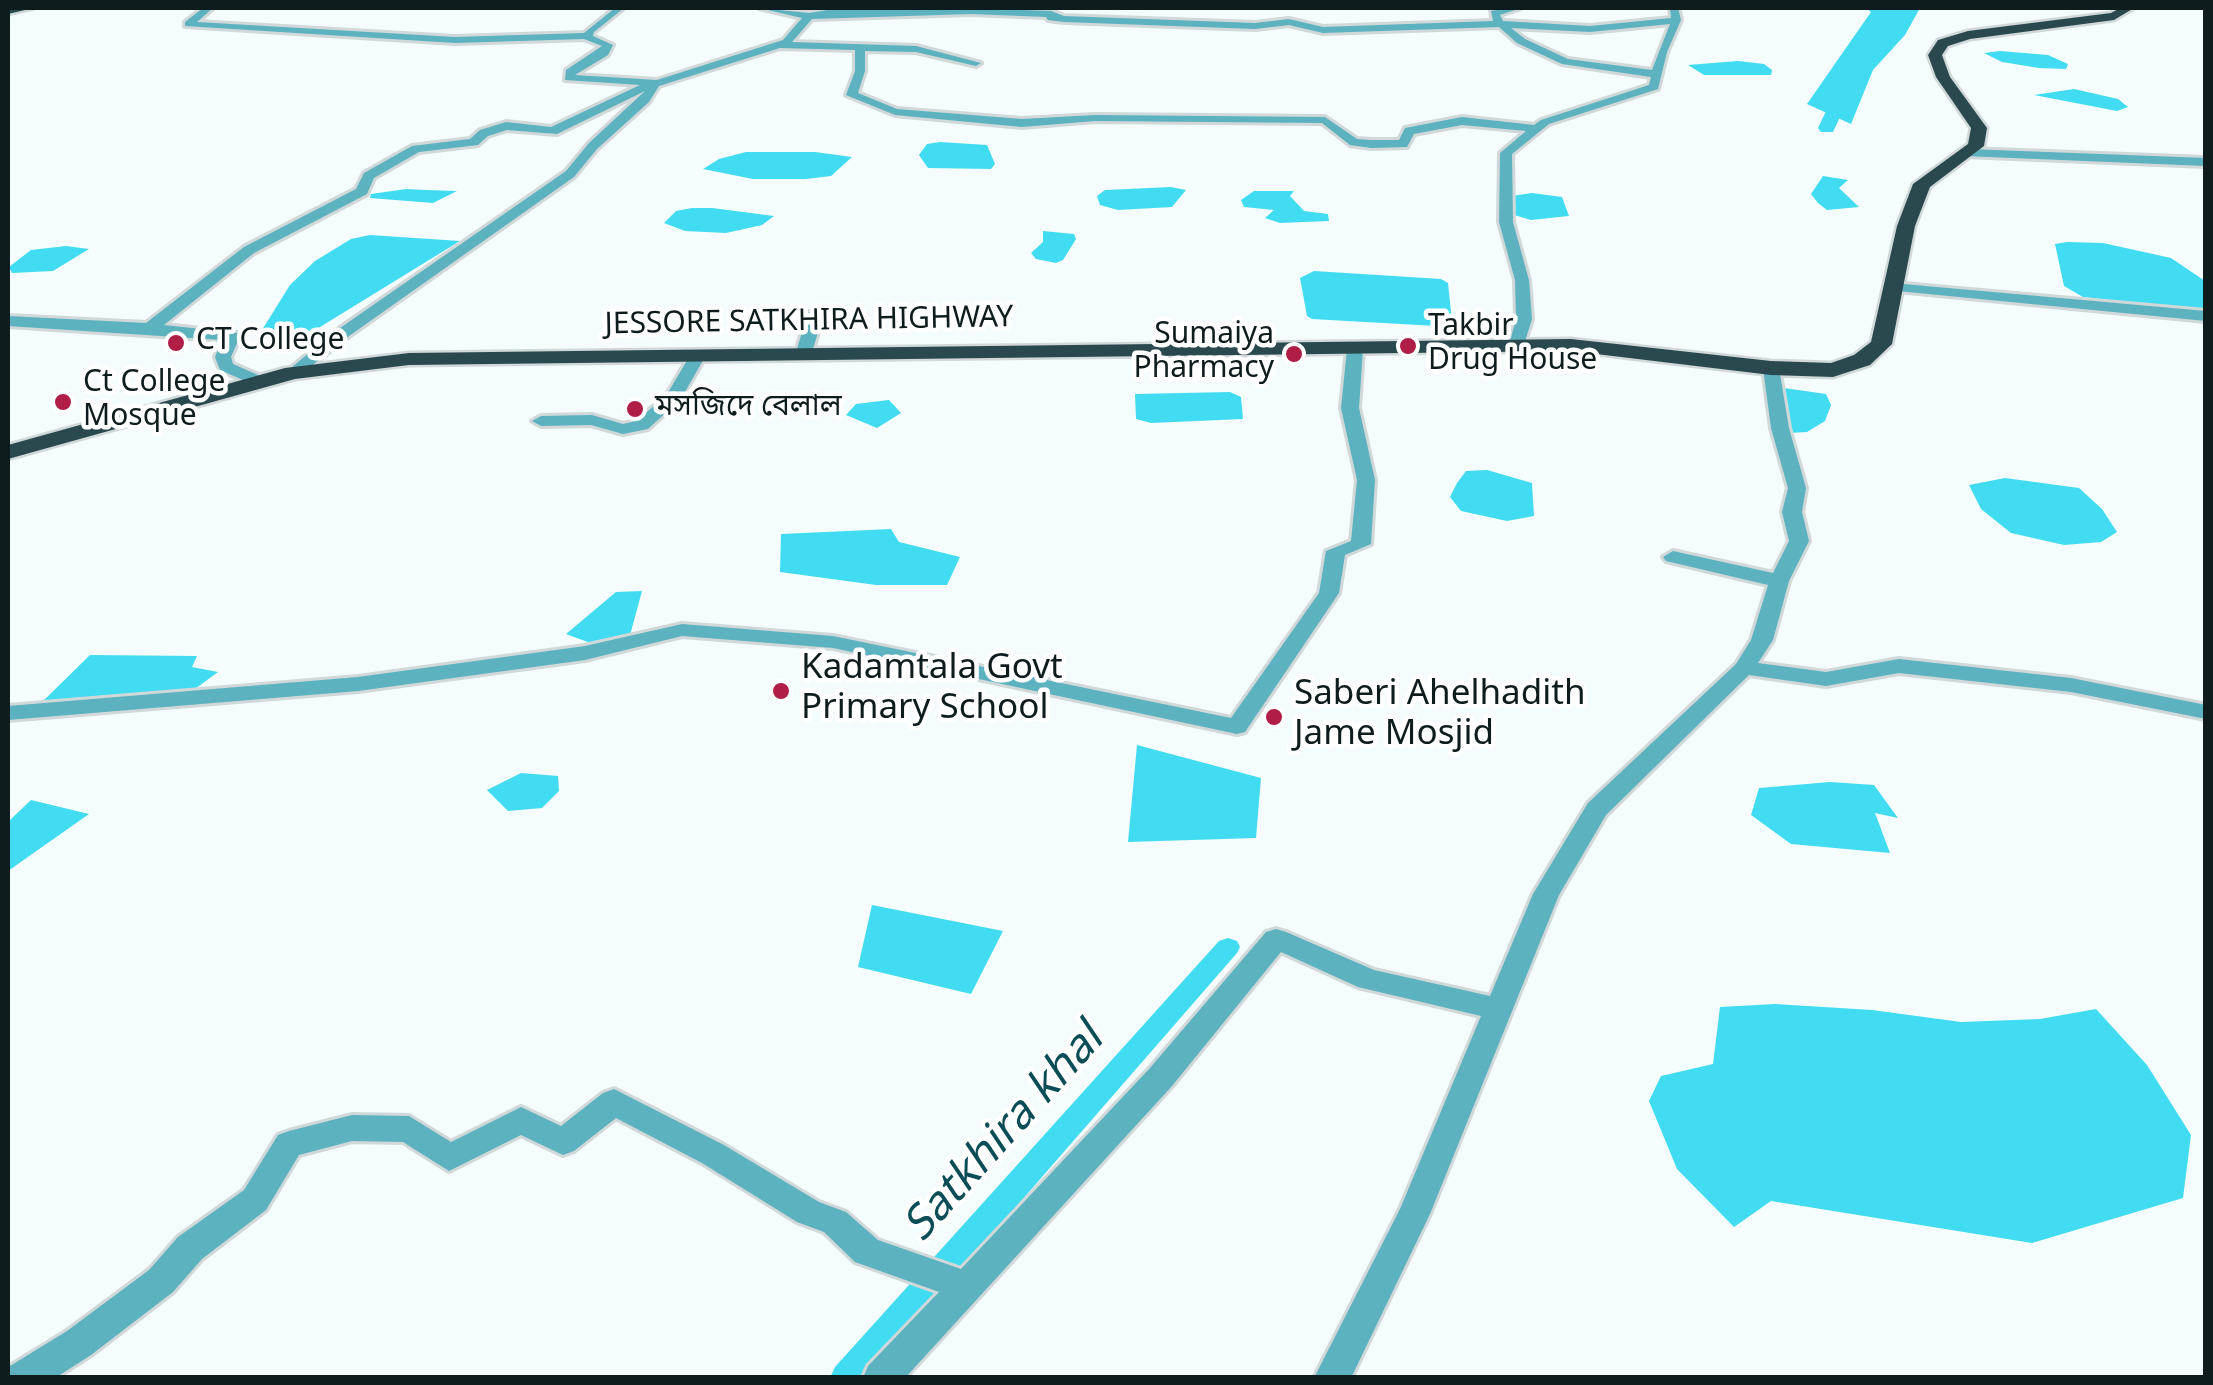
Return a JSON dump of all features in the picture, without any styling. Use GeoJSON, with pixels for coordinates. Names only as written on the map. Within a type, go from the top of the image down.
{"type":"FeatureCollection","features":[{"type":"Feature","properties":{"kind":"highway"},"geometry":{"type":"LineString","coordinates":[[8,10],[28,8]]}},
{"type":"Feature","properties":{"kind":"highway"},"geometry":{"type":"LineString","coordinates":[[1968,152],[1976,146],[1979,128],[1943,77],[1935,55],[1944,43],[1968,34],[2114,16],[2128,8]]}},
{"type":"Feature","properties":{"kind":"highway","name":"JESSORE SATKHIRA HIGHWAY"},"geometry":{"type":"LineString","coordinates":[[8,452],[293,373],[409,359],[1517,345],[1622,347],[1708,362],[1820,372],[1862,360],[1881,344],[1906,226],[1922,184],[1968,152]]}},
{"type":"Feature","properties":{"kind":"street"},"geometry":{"type":"LineString","coordinates":[[208,8],[188,24],[455,40],[588,36],[608,45],[604,53],[570,72],[569,78],[656,83]]}},
{"type":"Feature","properties":{"kind":"street"},"geometry":{"type":"LineString","coordinates":[[588,36],[620,8]]}},
{"type":"Feature","properties":{"kind":"street"},"geometry":{"type":"LineString","coordinates":[[763,8],[808,16],[846,10],[971,11],[1051,14],[1051,18],[1064,19],[1255,26],[1289,22],[1322,30],[1500,24],[1590,29],[1675,14],[1654,86],[1633,96],[1568,112],[1506,153],[1506,222],[1522,280],[1524,320],[1517,345]]}},
{"type":"Feature","properties":{"kind":"street"},"geometry":{"type":"LineString","coordinates":[[1516,8],[1494,13],[1500,24],[1521,41],[1566,62],[1655,74]]}},
{"type":"Feature","properties":{"kind":"street"},"geometry":{"type":"LineString","coordinates":[[782,44],[808,16]]}},
{"type":"Feature","properties":{"kind":"street"},"geometry":{"type":"LineString","coordinates":[[150,328],[248,250],[362,191],[368,176],[416,149],[474,142],[484,133],[506,126],[552,131],[656,83],[782,44],[916,49],[976,63]]}},
{"type":"Feature","properties":{"kind":"street"},"geometry":{"type":"LineString","coordinates":[[860,49],[860,71],[852,95],[895,112],[1022,123],[1095,118],[1325,120],[1354,142],[1371,144],[1403,144],[1409,131],[1462,121],[1538,129]]}},
{"type":"Feature","properties":{"kind":"street"},"geometry":{"type":"LineString","coordinates":[[293,373],[336,338],[570,174],[593,146],[645,100],[656,83]]}},
{"type":"Feature","properties":{"kind":"street"},"geometry":{"type":"LineString","coordinates":[[1968,152],[2206,162]]}},
{"type":"Feature","properties":{"kind":"street"},"geometry":{"type":"LineString","coordinates":[[1892,287],[2206,316]]}},
{"type":"Feature","properties":{"kind":"street"},"geometry":{"type":"LineString","coordinates":[[804,352],[816,313]]}},
{"type":"Feature","properties":{"kind":"street"},"geometry":{"type":"LineString","coordinates":[[8,321],[232,336],[223,357],[226,367],[260,382]]}},
{"type":"Feature","properties":{"kind":"street"},"geometry":{"type":"LineString","coordinates":[[8,713],[358,684],[585,654],[682,630],[833,642],[1237,727],[1328,593],[1336,550],[1361,544],[1366,480],[1350,408],[1355,349]]}},
{"type":"Feature","properties":{"kind":"street"},"geometry":{"type":"LineString","coordinates":[[541,421],[592,420],[624,429],[642,426],[673,399],[698,355]]}},
{"type":"Feature","properties":{"kind":"street"},"geometry":{"type":"LineString","coordinates":[[1332,1378],[1414,1214],[1546,894],[1596,809],[1744,668],[1762,640],[1779,580],[1800,541],[1792,512],[1796,488],[1780,428],[1772,368]]}},
{"type":"Feature","properties":{"kind":"street"},"geometry":{"type":"LineString","coordinates":[[1673,557],[1779,580]]}},
{"type":"Feature","properties":{"kind":"street"},"geometry":{"type":"LineString","coordinates":[[1744,668],[1826,679],[1899,666],[2071,684],[2206,712]]}},
{"type":"Feature","properties":{"kind":"street"},"geometry":{"type":"LineString","coordinates":[[881,1378],[1161,1077],[1276,939],[1368,979],[1498,1009]]}},
{"type":"Feature","properties":{"kind":"street"},"geometry":{"type":"LineString","coordinates":[[24,1378],[80,1343],[161,1282],[190,1248],[255,1200],[289,1144],[352,1128],[408,1128],[449,1158],[521,1120],[563,1142],[614,1102],[712,1154],[808,1212],[835,1222],[867,1251],[966,1286]]}},
{"type":"Feature","properties":{"kind":"water"},"geometry":{"type":"Polygon","coordinates":[[[1866,8],[1920,8],[1905,35],[1873,70],[1851,124],[1807,104],[1871,12],[1866,8]]]}},
{"type":"Feature","properties":{"kind":"water"},"geometry":{"type":"Polygon","coordinates":[[[1984,53],[2048,55],[2068,64],[2066,69],[2039,68],[2002,62],[1984,53]]]}},
{"type":"Feature","properties":{"kind":"water"},"geometry":{"type":"Polygon","coordinates":[[[1738,61],[1764,64],[1772,70],[1771,75],[1704,75],[1688,65],[1738,61]]]}},
{"type":"Feature","properties":{"kind":"water"},"geometry":{"type":"Polygon","coordinates":[[[2074,89],[2118,99],[2128,107],[2117,111],[2034,95],[2074,89]]]}},
{"type":"Feature","properties":{"kind":"water"},"geometry":{"type":"Polygon","coordinates":[[[927,144],[987,145],[995,164],[991,169],[928,168],[919,155],[927,144]]]}},
{"type":"Feature","properties":{"kind":"water"},"geometry":{"type":"Polygon","coordinates":[[[746,152],[815,152],[852,157],[831,176],[806,179],[753,179],[703,169],[719,159],[746,152]]]}},
{"type":"Feature","properties":{"kind":"water"},"geometry":{"type":"Polygon","coordinates":[[[1823,176],[1848,180],[1839,188],[1859,207],[1827,210],[1818,203],[1811,194],[1823,176]]]}},
{"type":"Feature","properties":{"kind":"water"},"geometry":{"type":"Polygon","coordinates":[[[406,189],[457,191],[433,203],[370,198],[371,194],[406,189]]]}},
{"type":"Feature","properties":{"kind":"water"},"geometry":{"type":"Polygon","coordinates":[[[1105,190],[1186,190],[1172,207],[1118,210],[1100,205],[1097,196],[1105,190]]]}},
{"type":"Feature","properties":{"kind":"water"},"geometry":{"type":"Polygon","coordinates":[[[1254,191],[1294,191],[1290,196],[1304,211],[1328,214],[1329,221],[1280,223],[1265,218],[1274,210],[1244,207],[1241,200],[1254,191]]]}},
{"type":"Feature","properties":{"kind":"water"},"geometry":{"type":"Polygon","coordinates":[[[1532,193],[1562,197],[1569,216],[1531,220],[1514,215],[1512,196],[1532,193]]]}},
{"type":"Feature","properties":{"kind":"water"},"geometry":{"type":"Polygon","coordinates":[[[692,208],[774,216],[762,225],[726,233],[685,231],[664,223],[676,211],[692,208]]]}},
{"type":"Feature","properties":{"kind":"water"},"geometry":{"type":"Polygon","coordinates":[[[1043,231],[1074,234],[1076,239],[1063,260],[1056,263],[1036,259],[1031,253],[1043,242],[1043,231]]]}},
{"type":"Feature","properties":{"kind":"water"},"geometry":{"type":"Polygon","coordinates":[[[370,235],[460,241],[307,335],[262,330],[290,285],[315,261],[351,239],[370,235]]]}},
{"type":"Feature","properties":{"kind":"water"},"geometry":{"type":"Polygon","coordinates":[[[2103,243],[2171,258],[2205,281],[2205,311],[2083,297],[2064,286],[2055,244],[2103,243]]]}},
{"type":"Feature","properties":{"kind":"water"},"geometry":{"type":"Polygon","coordinates":[[[66,246],[89,249],[53,271],[12,273],[9,267],[31,250],[66,246]]]}},
{"type":"Feature","properties":{"kind":"water"},"geometry":{"type":"Polygon","coordinates":[[[1314,271],[1441,279],[1448,283],[1452,321],[1436,326],[1312,319],[1307,316],[1300,278],[1314,271]]]}},
{"type":"Feature","properties":{"kind":"water"},"geometry":{"type":"Polygon","coordinates":[[[1777,387],[1826,394],[1831,405],[1825,421],[1807,432],[1789,433],[1777,387]]]}},
{"type":"Feature","properties":{"kind":"water"},"geometry":{"type":"Polygon","coordinates":[[[1230,392],[1241,397],[1243,419],[1151,423],[1136,419],[1135,394],[1230,392]]]}},
{"type":"Feature","properties":{"kind":"water"},"geometry":{"type":"Polygon","coordinates":[[[889,400],[901,413],[877,428],[846,415],[856,404],[889,400]]]}},
{"type":"Feature","properties":{"kind":"water"},"geometry":{"type":"Polygon","coordinates":[[[1487,470],[1532,483],[1534,516],[1507,521],[1461,511],[1450,497],[1457,483],[1466,471],[1487,470]]]}},
{"type":"Feature","properties":{"kind":"water"},"geometry":{"type":"Polygon","coordinates":[[[2005,478],[2079,488],[2102,509],[2117,532],[2101,542],[2064,545],[2011,533],[1981,509],[1969,485],[2005,478]]]}},
{"type":"Feature","properties":{"kind":"water"},"geometry":{"type":"Polygon","coordinates":[[[891,529],[899,542],[960,557],[947,585],[876,585],[780,572],[781,534],[891,529]]]}},
{"type":"Feature","properties":{"kind":"water"},"geometry":{"type":"Polygon","coordinates":[[[642,591],[629,639],[593,644],[566,634],[616,592],[642,591]]]}},
{"type":"Feature","properties":{"kind":"water"},"geometry":{"type":"Polygon","coordinates":[[[90,655],[197,656],[192,667],[218,672],[184,697],[40,704],[90,655]]]}},
{"type":"Feature","properties":{"kind":"water"},"geometry":{"type":"Polygon","coordinates":[[[1137,745],[1261,778],[1256,838],[1128,842],[1137,745]]]}},
{"type":"Feature","properties":{"kind":"water"},"geometry":{"type":"Polygon","coordinates":[[[521,773],[558,776],[559,791],[542,808],[508,811],[487,790],[521,773]]]}},
{"type":"Feature","properties":{"kind":"water"},"geometry":{"type":"Polygon","coordinates":[[[1830,782],[1874,785],[1898,818],[1875,813],[1890,853],[1791,844],[1751,815],[1759,788],[1830,782]]]}},
{"type":"Feature","properties":{"kind":"water"},"geometry":{"type":"Polygon","coordinates":[[[31,800],[89,814],[8,871],[8,822],[31,800]]]}},
{"type":"Feature","properties":{"kind":"water"},"geometry":{"type":"Polygon","coordinates":[[[872,905],[1003,931],[971,994],[858,967],[872,905]]]}},
{"type":"Feature","properties":{"kind":"water"},"geometry":{"type":"Polygon","coordinates":[[[1775,1004],[1872,1010],[1961,1022],[2040,1019],[2096,1009],[2147,1065],[2191,1135],[2183,1198],[2032,1243],[1771,1201],[1734,1227],[1677,1169],[1649,1101],[1661,1076],[1713,1064],[1720,1007],[1775,1004]]]}},
{"type":"Feature","properties":{"kind":"waterway"},"geometry":{"type":"LineString","coordinates":[[1827,128],[1859,58],[1899,8]]}},
{"type":"Feature","properties":{"kind":"waterway","name":"Satkhira khal"},"geometry":{"type":"LineString","coordinates":[[846,1378],[1228,947]]}},
{"type":"Feature","properties":{"kind":"place","name":"CT College"},"geometry":{"type":"Point","coordinates":[176,343]}},
{"type":"Feature","properties":{"kind":"place","name":"Takbir Drug House"},"geometry":{"type":"Point","coordinates":[1408,346]}},
{"type":"Feature","properties":{"kind":"place","name":"Sumaiya Pharmacy"},"geometry":{"type":"Point","coordinates":[1294,354]}},
{"type":"Feature","properties":{"kind":"place","name":"Ct College Mosque"},"geometry":{"type":"Point","coordinates":[63,402]}},
{"type":"Feature","properties":{"kind":"place","name":"মসজিদে বেলাল"},"geometry":{"type":"Point","coordinates":[635,409]}},
{"type":"Feature","properties":{"kind":"place","name":"Kadamtala Govt Primary School"},"geometry":{"type":"Point","coordinates":[781,691]}},
{"type":"Feature","properties":{"kind":"place","name":"Saberi Ahelhadith Jame Mosjid"},"geometry":{"type":"Point","coordinates":[1274,717]}}]}
